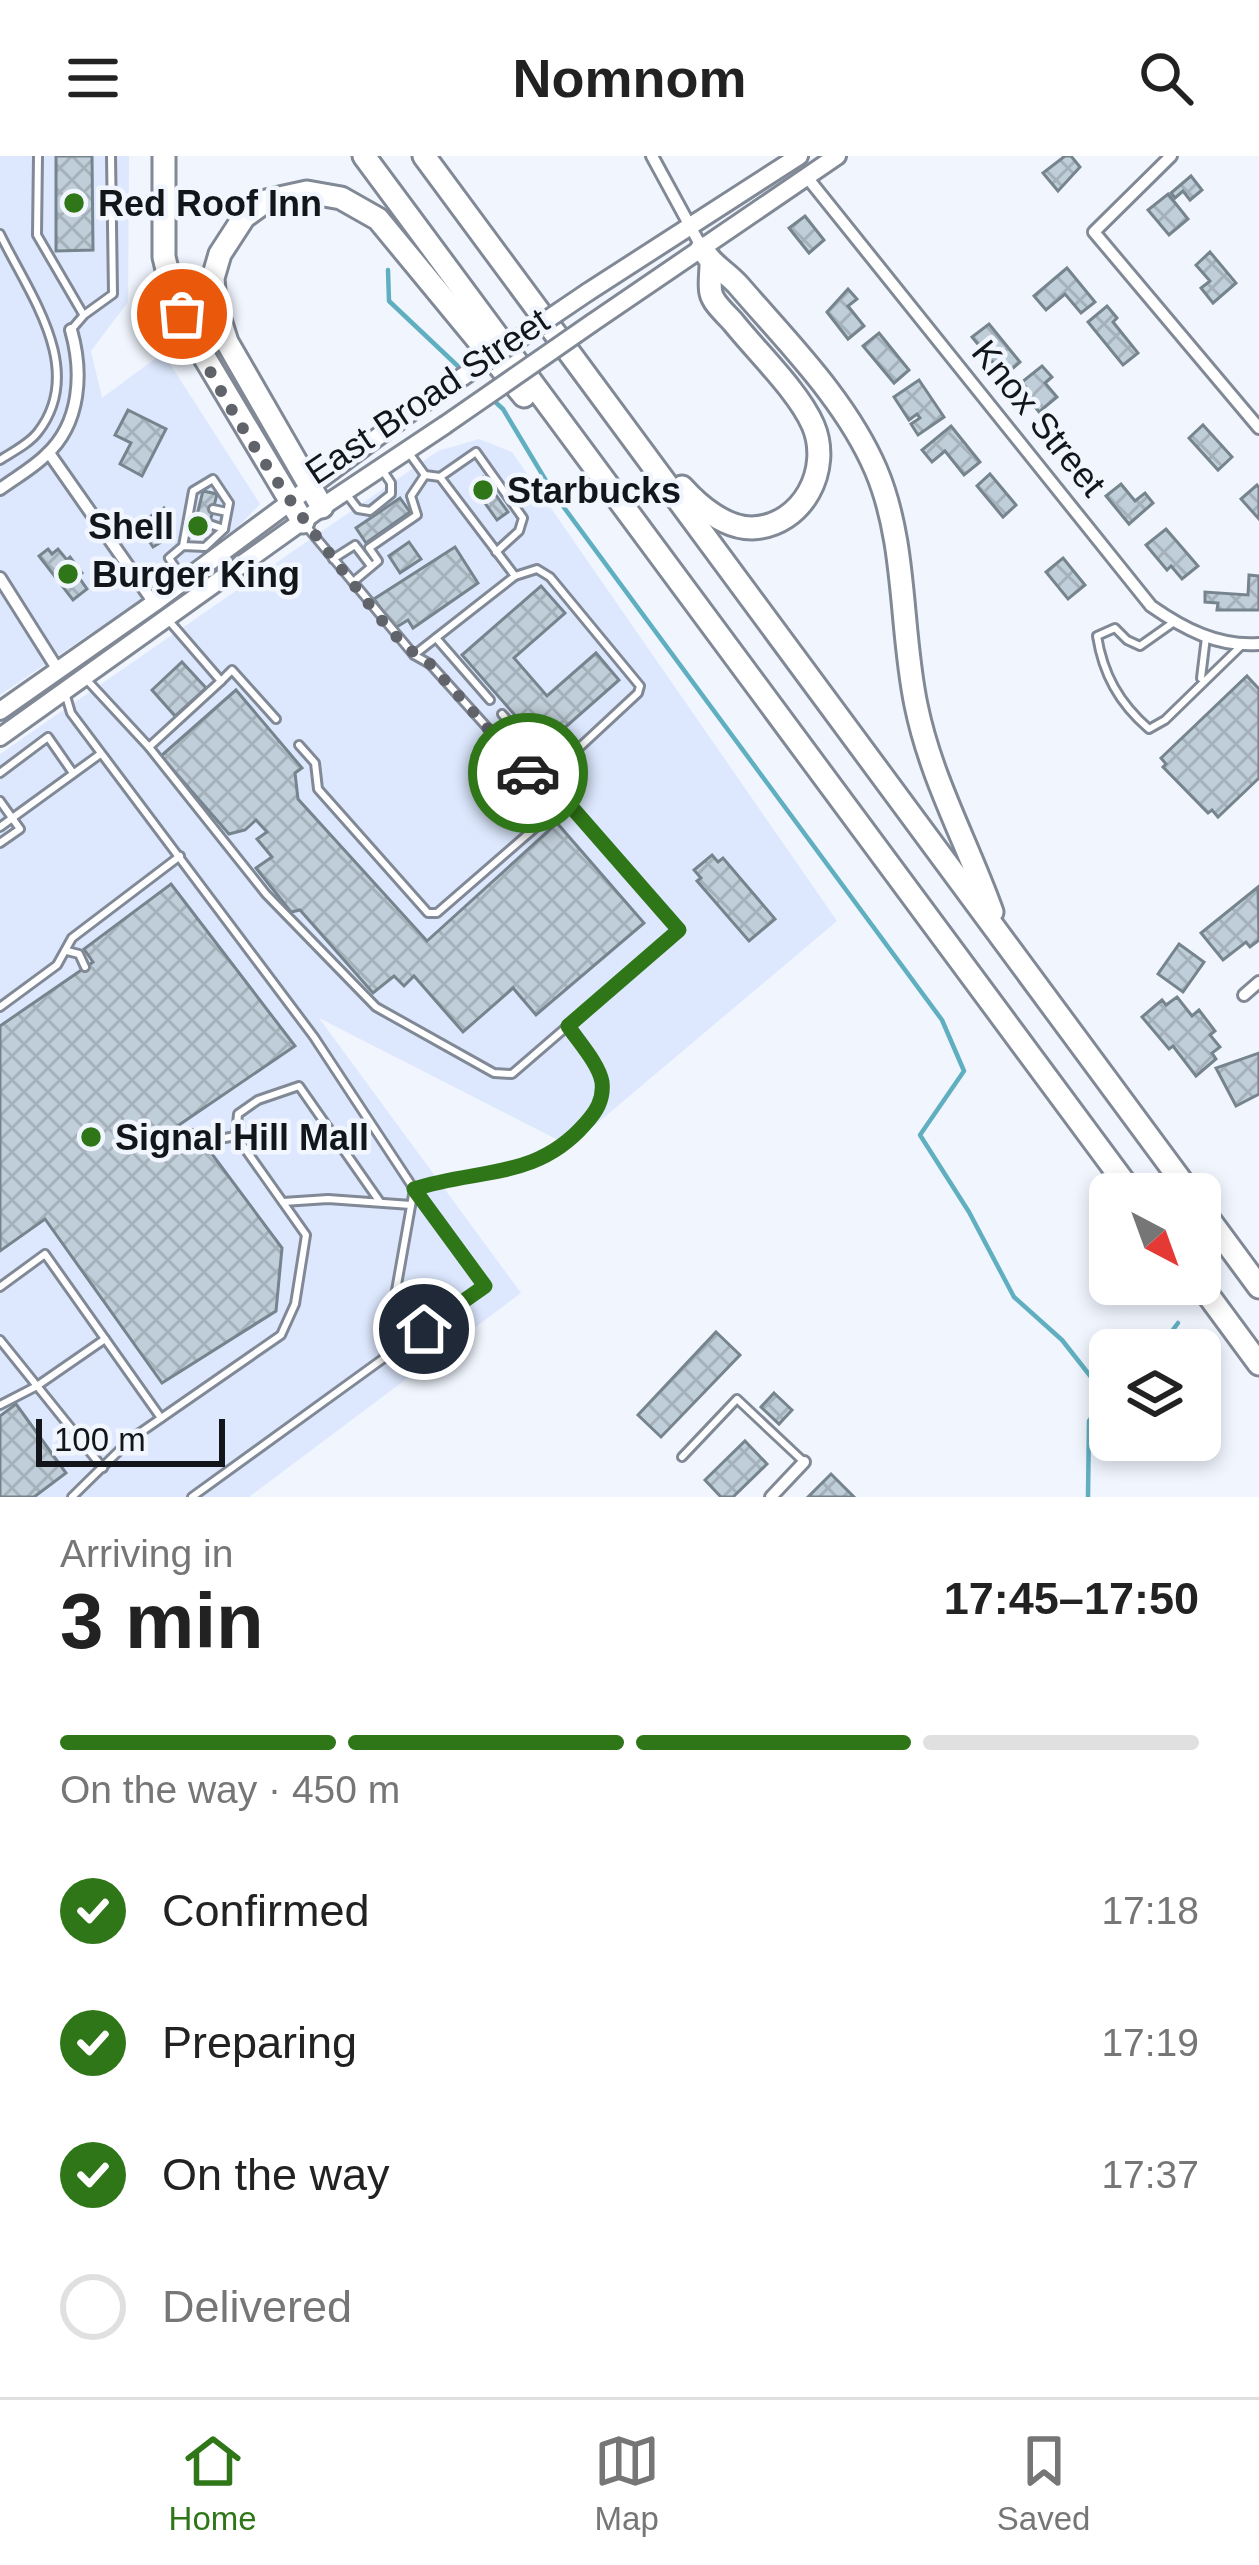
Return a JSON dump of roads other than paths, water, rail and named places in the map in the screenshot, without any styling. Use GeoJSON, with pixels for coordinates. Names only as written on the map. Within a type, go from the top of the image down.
{"type":"FeatureCollection","features":[{"type":"Feature","properties":{"kind":"highway"},"geometry":{"type":"LineString","coordinates":[[164,156],[164,257],[172,290],[193,338],[296,513]]}},
{"type":"Feature","properties":{"kind":"highway"},"geometry":{"type":"LineString","coordinates":[[364,156],[1116,1173]]}},
{"type":"Feature","properties":{"kind":"highway"},"geometry":{"type":"LineString","coordinates":[[424,156],[1176,1173]]}},
{"type":"Feature","properties":{"kind":"highway"},"geometry":{"type":"LineString","coordinates":[[316,498],[226,342],[213,278],[220,254],[244,217],[266,201],[307,192],[341,198],[378,219],[396,237],[686,590]]}},
{"type":"Feature","properties":{"kind":"highway"},"geometry":{"type":"LineString","coordinates":[[512,275],[699,506],[750,528],[778,521],[801,505],[816,480],[820,452],[812,424],[711,295],[706,256]]}},
{"type":"Feature","properties":{"kind":"highway"},"geometry":{"type":"LineString","coordinates":[[706,256],[732,278],[823,384],[876,469],[892,518],[909,666],[928,759],[1000,935]]}},
{"type":"Feature","properties":{"kind":"highway"},"geometry":{"type":"LineString","coordinates":[[1221,1235],[1259,1287]]}},
{"type":"Feature","properties":{"kind":"highway"},"geometry":{"type":"LineString","coordinates":[[1215,1305],[1259,1364]]}},
{"type":"Feature","properties":{"kind":"main road","name":"East Broad Street"},"geometry":{"type":"LineString","coordinates":[[0,737],[168,619],[418,407],[800,156]]}},
{"type":"Feature","properties":{"kind":"main road","name":"East Broad Street"},"geometry":{"type":"LineString","coordinates":[[316,498],[345,492],[592,323],[706,256],[837,156]]}},
{"type":"Feature","properties":{"kind":"main road","name":"East Broad Street"},"geometry":{"type":"LineString","coordinates":[[0,711],[184,581],[296,513]]}},
{"type":"Feature","properties":{"kind":"main road"},"geometry":{"type":"LineString","coordinates":[[58,670],[65,692]]}},
{"type":"Feature","properties":{"kind":"street"},"geometry":{"type":"LineString","coordinates":[[652,156],[706,256]]}},
{"type":"Feature","properties":{"kind":"street"},"geometry":{"type":"LineString","coordinates":[[1171,156],[1094,232],[1259,428]]}},
{"type":"Feature","properties":{"kind":"street","name":"Knox Street"},"geometry":{"type":"LineString","coordinates":[[806,176],[1151,606],[1206,637],[1259,644]]}},
{"type":"Feature","properties":{"kind":"street"},"geometry":{"type":"LineString","coordinates":[[0,489],[51,451],[76,397],[80,373],[71,330]]}},
{"type":"Feature","properties":{"kind":"street"},"geometry":{"type":"LineString","coordinates":[[51,451],[154,603]]}},
{"type":"Feature","properties":{"kind":"street"},"geometry":{"type":"LineString","coordinates":[[0,578],[58,670]]}},
{"type":"Feature","properties":{"kind":"street"},"geometry":{"type":"LineString","coordinates":[[1244,995],[1259,982]]}},
{"type":"Feature","properties":{"kind":"street"},"geometry":{"type":"LineString","coordinates":[[771,1497],[804,1462]]}},
{"type":"Feature","properties":{"kind":"lane"},"geometry":{"type":"LineString","coordinates":[[38,156],[37,235],[84,315]]}},
{"type":"Feature","properties":{"kind":"lane"},"geometry":{"type":"LineString","coordinates":[[71,330],[113,294],[111,156]]}},
{"type":"Feature","properties":{"kind":"lane"},"geometry":{"type":"LineString","coordinates":[[0,234],[58,355],[57,398],[38,434],[0,460]]}},
{"type":"Feature","properties":{"kind":"lane"},"geometry":{"type":"LineString","coordinates":[[38,434],[51,451]]}},
{"type":"Feature","properties":{"kind":"lane"},"geometry":{"type":"LineString","coordinates":[[407,450],[424,475],[440,477],[476,452],[486,461],[523,518],[519,531],[496,552]]}},
{"type":"Feature","properties":{"kind":"lane"},"geometry":{"type":"LineString","coordinates":[[345,492],[358,509],[370,511],[388,499],[393,489],[381,468]]}},
{"type":"Feature","properties":{"kind":"lane"},"geometry":{"type":"LineString","coordinates":[[352,582],[378,561],[369,548],[417,514],[411,496],[424,475]]}},
{"type":"Feature","properties":{"kind":"lane"},"geometry":{"type":"LineString","coordinates":[[440,477],[515,576]]}},
{"type":"Feature","properties":{"kind":"lane"},"geometry":{"type":"LineString","coordinates":[[183,546],[205,548],[224,529],[229,503],[213,479],[193,490],[195,505],[183,546],[169,558],[184,581]]}},
{"type":"Feature","properties":{"kind":"lane"},"geometry":{"type":"LineString","coordinates":[[213,509],[227,512]]}},
{"type":"Feature","properties":{"kind":"lane"},"geometry":{"type":"LineString","coordinates":[[85,678],[149,747],[266,894],[376,1007],[494,1073],[512,1074],[679,930],[566,801],[539,785],[430,664],[414,655],[296,513]]}},
{"type":"Feature","properties":{"kind":"lane"},"geometry":{"type":"LineString","coordinates":[[209,524],[224,529]]}},
{"type":"Feature","properties":{"kind":"lane"},"geometry":{"type":"LineString","coordinates":[[333,559],[355,545],[371,566]]}},
{"type":"Feature","properties":{"kind":"lane"},"geometry":{"type":"LineString","coordinates":[[414,655],[515,576],[543,571],[640,686],[539,785]]}},
{"type":"Feature","properties":{"kind":"lane"},"geometry":{"type":"LineString","coordinates":[[168,619],[221,681]]}},
{"type":"Feature","properties":{"kind":"lane"},"geometry":{"type":"LineString","coordinates":[[1174,622],[1140,646],[1115,628],[1097,636],[1102,666],[1128,711],[1149,729],[1165,720],[1243,644]]}},
{"type":"Feature","properties":{"kind":"lane"},"geometry":{"type":"LineString","coordinates":[[1201,681],[1206,637]]}},
{"type":"Feature","properties":{"kind":"lane"},"geometry":{"type":"LineString","coordinates":[[436,638],[490,700]]}},
{"type":"Feature","properties":{"kind":"lane"},"geometry":{"type":"LineString","coordinates":[[149,747],[232,670],[276,719]]}},
{"type":"Feature","properties":{"kind":"lane"},"geometry":{"type":"LineString","coordinates":[[65,692],[71,712],[100,754],[314,1036],[414,1189],[485,1286],[192,1497]]}},
{"type":"Feature","properties":{"kind":"lane"},"geometry":{"type":"LineString","coordinates":[[502,714],[553,772]]}},
{"type":"Feature","properties":{"kind":"lane"},"geometry":{"type":"LineString","coordinates":[[0,773],[48,737],[73,773]]}},
{"type":"Feature","properties":{"kind":"lane"},"geometry":{"type":"LineString","coordinates":[[299,745],[315,763],[318,789],[428,913],[437,913],[566,801]]}},
{"type":"Feature","properties":{"kind":"lane"},"geometry":{"type":"LineString","coordinates":[[0,826],[100,754]]}},
{"type":"Feature","properties":{"kind":"lane"},"geometry":{"type":"LineString","coordinates":[[0,801],[20,830],[0,843]]}},
{"type":"Feature","properties":{"kind":"lane"},"geometry":{"type":"LineString","coordinates":[[0,1006],[57,965],[72,938],[180,856]]}},
{"type":"Feature","properties":{"kind":"lane"},"geometry":{"type":"LineString","coordinates":[[67,951],[79,954],[85,967]]}},
{"type":"Feature","properties":{"kind":"lane"},"geometry":{"type":"LineString","coordinates":[[414,1189],[442,1180],[508,1172],[564,1148],[599,1109],[602,1080],[568,1026]]}},
{"type":"Feature","properties":{"kind":"lane"},"geometry":{"type":"LineString","coordinates":[[72,1497],[130,1439],[281,1334],[295,1304],[306,1235],[236,1136],[238,1114],[258,1100],[299,1086],[380,1202]]}},
{"type":"Feature","properties":{"kind":"lane"},"geometry":{"type":"LineString","coordinates":[[190,1134],[219,1139],[236,1136]]}},
{"type":"Feature","properties":{"kind":"lane"},"geometry":{"type":"LineString","coordinates":[[384,1358],[414,1189]]}},
{"type":"Feature","properties":{"kind":"lane"},"geometry":{"type":"LineString","coordinates":[[283,1202],[411,1204]]}},
{"type":"Feature","properties":{"kind":"lane"},"geometry":{"type":"LineString","coordinates":[[0,1287],[45,1254],[160,1418]]}},
{"type":"Feature","properties":{"kind":"lane"},"geometry":{"type":"LineString","coordinates":[[281,1334],[293,1340]]}},
{"type":"Feature","properties":{"kind":"lane"},"geometry":{"type":"LineString","coordinates":[[0,1406],[105,1339]]}},
{"type":"Feature","properties":{"kind":"lane"},"geometry":{"type":"LineString","coordinates":[[0,1340],[103,1468]]}},
{"type":"Feature","properties":{"kind":"lane"},"geometry":{"type":"LineString","coordinates":[[682,1457],[737,1399],[804,1462]]}},
{"type":"Feature","properties":{"kind":"waterway"},"geometry":{"type":"LineString","coordinates":[[388,270],[389,301],[463,371]]}},
{"type":"Feature","properties":{"kind":"waterway"},"geometry":{"type":"LineString","coordinates":[[493,400],[554,494],[942,1020],[964,1071],[920,1135],[969,1212],[1014,1297],[1062,1340],[1106,1396],[1089,1421],[1088,1497]]}},
{"type":"Feature","properties":{"kind":"waterway"},"geometry":{"type":"LineString","coordinates":[[1174,1329],[1178,1323]]}},
{"type":"Feature","properties":{"kind":"place","name":"Red Roof Inn"},"geometry":{"type":"Point","coordinates":[74,203]}},
{"type":"Feature","properties":{"kind":"place","name":"Starbucks"},"geometry":{"type":"Point","coordinates":[483,490]}},
{"type":"Feature","properties":{"kind":"place","name":"Shell"},"geometry":{"type":"Point","coordinates":[198,526]}},
{"type":"Feature","properties":{"kind":"place","name":"Burger King"},"geometry":{"type":"Point","coordinates":[68,574]}},
{"type":"Feature","properties":{"kind":"place","name":"Signal Hill Mall"},"geometry":{"type":"Point","coordinates":[91,1137]}}]}
